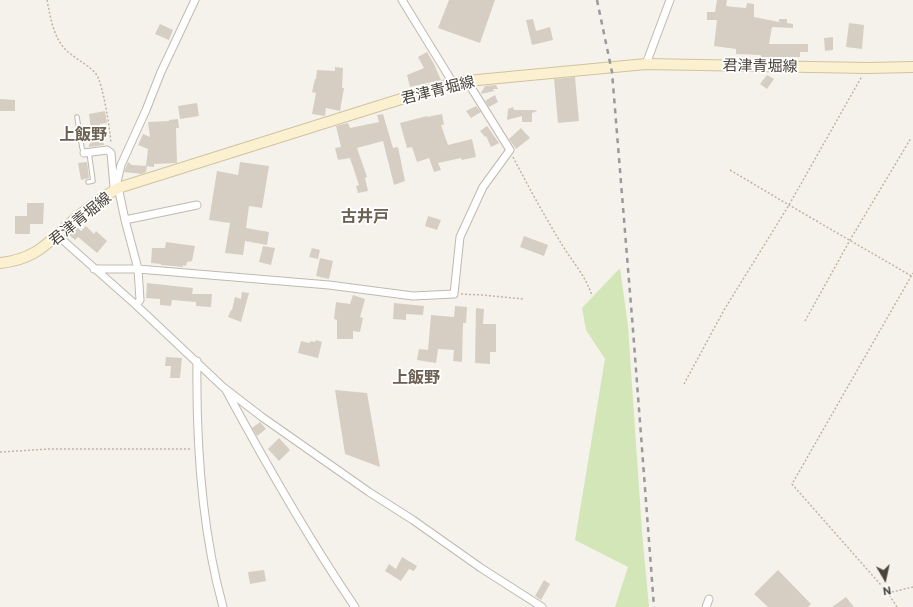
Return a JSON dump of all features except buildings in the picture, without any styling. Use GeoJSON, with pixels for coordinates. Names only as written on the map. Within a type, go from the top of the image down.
{"type":"FeatureCollection","features":[{"type":"Feature","properties":{"kind":"main road","name":"君津青堀線"},"geometry":{"type":"LineString","coordinates":[[0,263],[20,260],[40,250],[80,214],[116,190],[453,83],[646,64],[867,68],[913,67]]}},
{"type":"Feature","properties":{"kind":"street"},"geometry":{"type":"LineString","coordinates":[[116,190],[121,165],[146,110],[161,72],[195,0]]}},
{"type":"Feature","properties":{"kind":"street"},"geometry":{"type":"LineString","coordinates":[[402,0],[453,83]]}},
{"type":"Feature","properties":{"kind":"street"},"geometry":{"type":"LineString","coordinates":[[646,64],[670,0]]}},
{"type":"Feature","properties":{"kind":"street"},"geometry":{"type":"LineString","coordinates":[[94,270],[138,269],[329,285],[412,296],[454,294],[460,237],[483,187],[510,150],[467,81]]}},
{"type":"Feature","properties":{"kind":"street"},"geometry":{"type":"LineString","coordinates":[[86,153],[107,150],[111,153],[116,190],[138,269],[140,300],[136,305]]}},
{"type":"Feature","properties":{"kind":"street"},"geometry":{"type":"LineString","coordinates":[[125,220],[197,205]]}},
{"type":"Feature","properties":{"kind":"street"},"geometry":{"type":"LineString","coordinates":[[58,235],[94,270],[136,305],[224,387],[262,417],[369,492],[413,520],[481,568],[542,607]]}},
{"type":"Feature","properties":{"kind":"street"},"geometry":{"type":"LineString","coordinates":[[197,361],[200,483],[207,529],[223,607]]}},
{"type":"Feature","properties":{"kind":"street"},"geometry":{"type":"LineString","coordinates":[[224,387],[337,581],[355,607]]}},
{"type":"Feature","properties":{"kind":"street"},"geometry":{"type":"LineString","coordinates":[[706,607],[709,599]]}},
{"type":"Feature","properties":{"kind":"lane"},"geometry":{"type":"LineString","coordinates":[[77,117],[81,143],[86,153],[93,181],[88,182]]}},
{"type":"Feature","properties":{"kind":"path"},"geometry":{"type":"LineString","coordinates":[[47,0],[56,35],[63,48],[93,71],[99,80],[109,123],[111,153]]}},
{"type":"Feature","properties":{"kind":"path"},"geometry":{"type":"LineString","coordinates":[[684,384],[724,310],[789,206],[867,68]]}},
{"type":"Feature","properties":{"kind":"path"},"geometry":{"type":"LineString","coordinates":[[805,321],[850,240],[911,138]]}},
{"type":"Feature","properties":{"kind":"path"},"geometry":{"type":"LineString","coordinates":[[510,150],[527,185],[588,285],[592,296]]}},
{"type":"Feature","properties":{"kind":"path"},"geometry":{"type":"LineString","coordinates":[[730,170],[789,206],[913,275],[792,484],[888,593],[897,607]]}},
{"type":"Feature","properties":{"kind":"path"},"geometry":{"type":"LineString","coordinates":[[454,294],[524,299]]}},
{"type":"Feature","properties":{"kind":"path"},"geometry":{"type":"LineString","coordinates":[[0,452],[49,449],[199,449]]}},
{"type":"Feature","properties":{"kind":"path"},"geometry":{"type":"LineString","coordinates":[[888,593],[913,587]]}},
{"type":"Feature","properties":{"kind":"green space"},"geometry":{"type":"Polygon","coordinates":[[[620,268],[628,326],[642,532],[649,607],[615,607],[628,567],[575,540],[605,359],[586,330],[582,308],[620,268]]]}},
{"type":"Feature","properties":{"kind":"railway"},"geometry":{"type":"LineString","coordinates":[[597,0],[612,72],[654,607]]}},
{"type":"Feature","properties":{"kind":"district","name":"上飯野"},"geometry":{"type":"Point","coordinates":[83,135]}},
{"type":"Feature","properties":{"kind":"district","name":"古井戸"},"geometry":{"type":"Point","coordinates":[365,217]}},
{"type":"Feature","properties":{"kind":"district","name":"上飯野"},"geometry":{"type":"Point","coordinates":[416,378]}}]}
